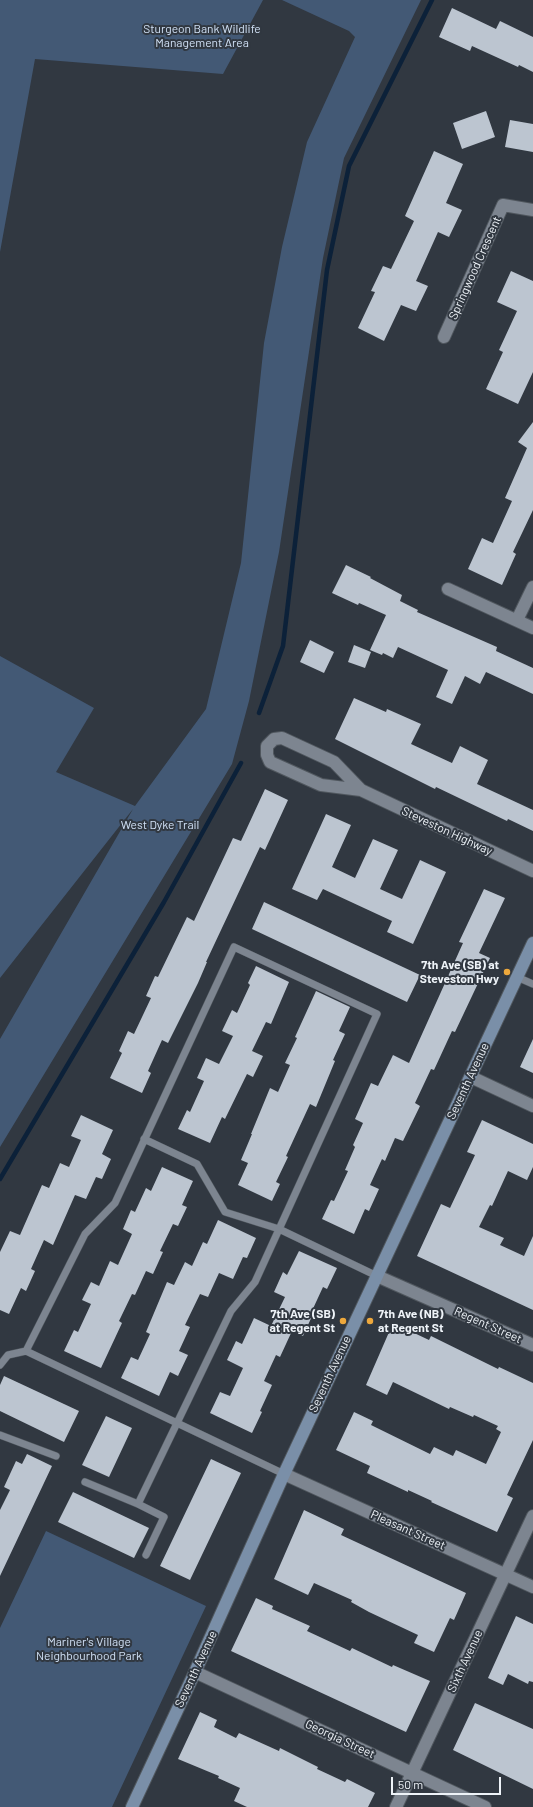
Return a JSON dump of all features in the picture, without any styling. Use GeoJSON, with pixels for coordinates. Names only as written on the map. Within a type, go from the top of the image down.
{"type":"FeatureCollection","features":[{"type":"Feature","properties":{"kind":"street","name":"Springwood Crescent"},"geometry":{"type":"LineString","coordinates":[[444,337],[503,205],[533,210]]}},
{"type":"Feature","properties":{"kind":"street"},"geometry":{"type":"LineString","coordinates":[[517,620],[533,586]]}},
{"type":"Feature","properties":{"kind":"street"},"geometry":{"type":"LineString","coordinates":[[448,589],[533,628]]}},
{"type":"Feature","properties":{"kind":"street","name":"Steveston Highway"},"geometry":{"type":"LineString","coordinates":[[361,790],[334,762],[282,738],[274,739],[267,746],[266,755],[270,762],[321,785],[361,790],[533,871]]}},
{"type":"Feature","properties":{"kind":"street","name":"Seventh Avenue"},"geometry":{"type":"LineString","coordinates":[[132,1807],[195,1672],[284,1474],[533,943]]}},
{"type":"Feature","properties":{"kind":"street"},"geometry":{"type":"LineString","coordinates":[[470,1076],[533,1106]]}},
{"type":"Feature","properties":{"kind":"street","name":"Regent Street"},"geometry":{"type":"LineString","coordinates":[[377,1276],[533,1345]]}},
{"type":"Feature","properties":{"kind":"street","name":"Pleasant Street"},"geometry":{"type":"LineString","coordinates":[[284,1474],[533,1587]]}},
{"type":"Feature","properties":{"kind":"street","name":"Sixth Avenue"},"geometry":{"type":"LineString","coordinates":[[396,1807],[533,1516]]}},
{"type":"Feature","properties":{"kind":"street","name":"Georgia Street"},"geometry":{"type":"LineString","coordinates":[[195,1672],[485,1807]]}},
{"type":"Feature","properties":{"kind":"lane"},"geometry":{"type":"LineString","coordinates":[[26,1351],[85,1234],[115,1203],[234,947],[377,1014],[255,1282],[231,1311],[138,1504]]}},
{"type":"Feature","properties":{"kind":"lane"},"geometry":{"type":"LineString","coordinates":[[517,977],[533,984]]}},
{"type":"Feature","properties":{"kind":"lane"},"geometry":{"type":"LineString","coordinates":[[144,1139],[197,1164],[225,1212],[279,1229],[377,1276]]}},
{"type":"Feature","properties":{"kind":"lane"},"geometry":{"type":"LineString","coordinates":[[0,1365],[8,1355],[26,1351],[284,1474]]}},
{"type":"Feature","properties":{"kind":"lane"},"geometry":{"type":"LineString","coordinates":[[1,1438],[56,1456]]}},
{"type":"Feature","properties":{"kind":"lane"},"geometry":{"type":"LineString","coordinates":[[85,1482],[138,1504],[164,1517],[146,1555]]}},
{"type":"Feature","properties":{"kind":"green space","name":"Sturgeon Bank Wildlife Management Area"},"geometry":{"type":"Polygon","coordinates":[[[0,0],[263,0],[223,74],[35,59],[0,252],[0,0]]]}},
{"type":"Feature","properties":{"kind":"green space","name":"West Dyke Trail"},"geometry":{"type":"Polygon","coordinates":[[[282,0],[421,0],[344,158],[323,258],[279,552],[249,701],[232,764],[0,1147],[0,1039],[133,809],[0,978],[0,656],[94,708],[56,772],[135,806],[206,709],[241,563],[264,343],[282,247],[307,142],[355,37],[349,31],[282,0]]]}},
{"type":"Feature","properties":{"kind":"green space","name":"Mariner's Village Neighbourhood Park"},"geometry":{"type":"Polygon","coordinates":[[[46,1531],[206,1606],[112,1807],[0,1807],[0,1628],[46,1531]]]}},
{"type":"Feature","properties":{"kind":"building"},"geometry":{"type":"Polygon","coordinates":[[[452,8],[496,29],[500,21],[533,37],[533,72],[519,65],[518,67],[472,46],[470,51],[439,37],[452,8]]]}},
{"type":"Feature","properties":{"kind":"building"},"geometry":{"type":"Polygon","coordinates":[[[486,111],[495,137],[462,149],[453,123],[486,111]]]}},
{"type":"Feature","properties":{"kind":"building"},"geometry":{"type":"Polygon","coordinates":[[[510,120],[533,124],[533,152],[505,147],[510,120]]]}},
{"type":"Feature","properties":{"kind":"building"},"geometry":{"type":"Polygon","coordinates":[[[434,151],[463,164],[446,203],[462,210],[449,237],[438,232],[416,281],[428,286],[416,311],[401,305],[384,341],[358,328],[375,292],[371,291],[383,266],[391,269],[414,221],[405,216],[434,151]]]}},
{"type":"Feature","properties":{"kind":"building"},"geometry":{"type":"Polygon","coordinates":[[[511,271],[533,281],[533,372],[518,404],[486,389],[503,352],[499,350],[517,311],[497,302],[511,271]]]}},
{"type":"Feature","properties":{"kind":"building"},"geometry":{"type":"Polygon","coordinates":[[[533,422],[533,510],[513,552],[516,554],[502,585],[468,569],[482,538],[493,543],[512,501],[505,498],[527,448],[518,442],[533,422]]]}},
{"type":"Feature","properties":{"kind":"building"},"geometry":{"type":"Polygon","coordinates":[[[346,565],[371,577],[370,578],[402,595],[400,601],[418,610],[417,612],[497,647],[496,651],[533,668],[533,694],[486,672],[480,684],[465,676],[452,704],[436,697],[448,670],[398,647],[393,658],[383,653],[382,655],[370,650],[386,615],[359,603],[358,605],[332,593],[346,565]]]}},
{"type":"Feature","properties":{"kind":"building"},"geometry":{"type":"Polygon","coordinates":[[[310,640],[334,652],[324,673],[300,662],[310,640]]]}},
{"type":"Feature","properties":{"kind":"building"},"geometry":{"type":"Polygon","coordinates":[[[354,645],[371,652],[365,668],[348,662],[354,645]]]}},
{"type":"Feature","properties":{"kind":"building"},"geometry":{"type":"Polygon","coordinates":[[[354,698],[386,712],[387,709],[421,724],[411,744],[452,763],[460,746],[488,760],[477,784],[533,810],[533,831],[508,819],[507,821],[436,787],[435,789],[335,739],[354,698]]]}},
{"type":"Feature","properties":{"kind":"building"},"geometry":{"type":"Polygon","coordinates":[[[265,789],[288,800],[265,850],[260,847],[206,962],[198,983],[168,1043],[162,1040],[148,1071],[151,1073],[142,1093],[110,1078],[122,1053],[119,1051],[128,1031],[134,1034],[151,998],[146,996],[155,976],[158,977],[187,917],[194,921],[233,838],[241,841],[265,789]]]}},
{"type":"Feature","properties":{"kind":"building"},"geometry":{"type":"Polygon","coordinates":[[[326,814],[351,825],[332,867],[355,878],[373,839],[398,850],[380,889],[402,899],[420,860],[446,872],[413,944],[387,932],[392,921],[323,889],[317,900],[292,889],[326,814]]]}},
{"type":"Feature","properties":{"kind":"building"},"geometry":{"type":"Polygon","coordinates":[[[484,889],[505,898],[479,953],[490,958],[455,1032],[452,1031],[434,1070],[431,1069],[415,1103],[420,1106],[403,1141],[395,1138],[385,1161],[382,1159],[370,1185],[379,1189],[369,1211],[365,1209],[354,1234],[322,1219],[331,1200],[334,1201],[348,1171],[345,1170],[355,1147],[353,1145],[363,1123],[355,1119],[371,1083],[378,1086],[393,1055],[409,1063],[463,943],[459,942],[484,889]]]}},
{"type":"Feature","properties":{"kind":"building"},"geometry":{"type":"Polygon","coordinates":[[[264,902],[420,975],[407,1002],[252,929],[264,902]]]}},
{"type":"Feature","properties":{"kind":"building"},"geometry":{"type":"Polygon","coordinates":[[[256,966],[289,982],[271,1024],[266,1022],[252,1051],[263,1056],[253,1077],[247,1074],[225,1119],[222,1117],[210,1143],[178,1129],[187,1110],[190,1112],[204,1081],[197,1078],[206,1058],[219,1064],[233,1036],[222,1031],[232,1010],[237,1013],[250,985],[248,983],[256,966]]]}},
{"type":"Feature","properties":{"kind":"building"},"geometry":{"type":"Polygon","coordinates":[[[316,991],[350,1007],[339,1031],[345,1034],[333,1060],[335,1061],[316,1107],[310,1104],[286,1156],[288,1157],[276,1182],[280,1184],[272,1201],[238,1185],[248,1163],[241,1160],[270,1088],[278,1092],[290,1065],[285,1063],[316,991]]]}},
{"type":"Feature","properties":{"kind":"building"},"geometry":{"type":"Polygon","coordinates":[[[533,1039],[533,1073],[520,1067],[533,1039]]]}},
{"type":"Feature","properties":{"kind":"building"},"geometry":{"type":"Polygon","coordinates":[[[81,1115],[113,1130],[102,1154],[111,1159],[102,1179],[96,1177],[86,1199],[75,1195],[53,1245],[44,1240],[31,1269],[35,1271],[26,1291],[21,1288],[9,1314],[0,1310],[0,1252],[10,1231],[20,1235],[42,1185],[49,1188],[60,1163],[69,1167],[81,1140],[71,1136],[81,1115]]]}},
{"type":"Feature","properties":{"kind":"building"},"geometry":{"type":"Polygon","coordinates":[[[482,1120],[533,1144],[533,1167],[527,1180],[508,1171],[492,1206],[490,1205],[479,1227],[504,1238],[500,1245],[524,1256],[533,1236],[533,1310],[417,1256],[441,1204],[450,1208],[475,1155],[467,1152],[482,1120]]]}},
{"type":"Feature","properties":{"kind":"building"},"geometry":{"type":"Polygon","coordinates":[[[162,1167],[193,1181],[182,1205],[187,1207],[178,1226],[173,1224],[160,1251],[163,1252],[153,1274],[146,1271],[135,1295],[132,1294],[119,1321],[122,1323],[101,1368],[64,1351],[74,1330],[78,1332],[91,1304],[82,1300],[91,1282],[99,1286],[110,1261],[118,1265],[132,1234],[123,1229],[131,1210],[135,1212],[146,1188],[151,1191],[162,1167]]]}},
{"type":"Feature","properties":{"kind":"building"},"geometry":{"type":"Polygon","coordinates":[[[218,1220],[256,1238],[247,1258],[243,1257],[233,1279],[219,1273],[208,1297],[200,1294],[185,1325],[190,1327],[179,1351],[188,1355],[178,1376],[170,1372],[159,1396],[121,1378],[131,1357],[138,1360],[150,1334],[146,1332],[167,1282],[174,1285],[185,1262],[192,1266],[203,1242],[207,1244],[218,1220]]]}},
{"type":"Feature","properties":{"kind":"building"},"geometry":{"type":"Polygon","coordinates":[[[299,1251],[337,1268],[327,1289],[323,1287],[311,1313],[313,1314],[303,1336],[292,1331],[280,1357],[276,1355],[264,1381],[272,1385],[252,1433],[210,1413],[220,1392],[230,1396],[243,1368],[227,1360],[236,1341],[242,1344],[254,1318],[271,1326],[285,1297],[274,1292],[283,1272],[287,1275],[299,1251]]]}},
{"type":"Feature","properties":{"kind":"building"},"geometry":{"type":"Polygon","coordinates":[[[393,1323],[429,1340],[431,1336],[498,1369],[499,1367],[533,1383],[533,1440],[507,1495],[513,1498],[497,1532],[408,1490],[408,1492],[367,1473],[370,1466],[336,1450],[354,1412],[373,1421],[371,1425],[430,1454],[434,1447],[453,1456],[456,1450],[486,1464],[501,1432],[496,1429],[498,1426],[474,1415],[473,1417],[450,1407],[449,1409],[393,1382],[387,1395],[366,1385],[393,1323]]]}},
{"type":"Feature","properties":{"kind":"building"},"geometry":{"type":"Polygon","coordinates":[[[4,1376],[79,1411],[64,1442],[0,1411],[0,1385],[4,1376]]]}},
{"type":"Feature","properties":{"kind":"building"},"geometry":{"type":"Polygon","coordinates":[[[106,1416],[132,1428],[109,1477],[82,1465],[106,1416]]]}},
{"type":"Feature","properties":{"kind":"building"},"geometry":{"type":"Polygon","coordinates":[[[27,1454],[52,1466],[0,1576],[0,1510],[10,1490],[4,1487],[16,1461],[22,1464],[27,1454]]]}},
{"type":"Feature","properties":{"kind":"building"},"geometry":{"type":"Polygon","coordinates":[[[211,1459],[241,1473],[190,1580],[160,1566],[211,1459]]]}},
{"type":"Feature","properties":{"kind":"building"},"geometry":{"type":"Polygon","coordinates":[[[73,1492],[149,1528],[134,1558],[58,1522],[73,1492]]]}},
{"type":"Feature","properties":{"kind":"building"},"geometry":{"type":"Polygon","coordinates":[[[304,1510],[344,1529],[341,1535],[466,1593],[454,1620],[450,1618],[434,1652],[414,1643],[418,1635],[369,1612],[351,1602],[352,1600],[314,1583],[308,1595],[274,1579],[304,1510]]]}},
{"type":"Feature","properties":{"kind":"building"},"geometry":{"type":"Polygon","coordinates":[[[256,1598],[273,1606],[272,1609],[310,1626],[307,1631],[350,1651],[352,1648],[392,1667],[393,1665],[430,1681],[406,1732],[231,1651],[256,1598]]]}},
{"type":"Feature","properties":{"kind":"building"},"geometry":{"type":"Polygon","coordinates":[[[516,1616],[533,1624],[533,1682],[529,1681],[528,1684],[508,1674],[503,1685],[488,1678],[516,1616]]]}},
{"type":"Feature","properties":{"kind":"building"},"geometry":{"type":"Polygon","coordinates":[[[475,1703],[533,1729],[533,1789],[453,1750],[475,1703]]]}},
{"type":"Feature","properties":{"kind":"building"},"geometry":{"type":"Polygon","coordinates":[[[200,1712],[217,1720],[214,1727],[236,1738],[239,1733],[279,1751],[280,1748],[318,1767],[317,1769],[345,1782],[347,1779],[375,1793],[368,1807],[247,1807],[234,1801],[240,1788],[218,1778],[219,1776],[178,1759],[200,1712]]]}},
{"type":"Feature","properties":{"kind":"waterway"},"geometry":{"type":"LineString","coordinates":[[259,713],[283,646],[327,270],[349,166],[432,0]]}},
{"type":"Feature","properties":{"kind":"waterway"},"geometry":{"type":"LineString","coordinates":[[0,1179],[164,902],[241,763]]}},
{"type":"Feature","properties":{"kind":"place","name":"7th Ave (SB) at Steveston Hwy"},"geometry":{"type":"Point","coordinates":[507,972]}},
{"type":"Feature","properties":{"kind":"place","name":"7th Ave (SB) at Regent St"},"geometry":{"type":"Point","coordinates":[343,1321]}},
{"type":"Feature","properties":{"kind":"place","name":"7th Ave (NB) at Regent St"},"geometry":{"type":"Point","coordinates":[370,1321]}}]}
